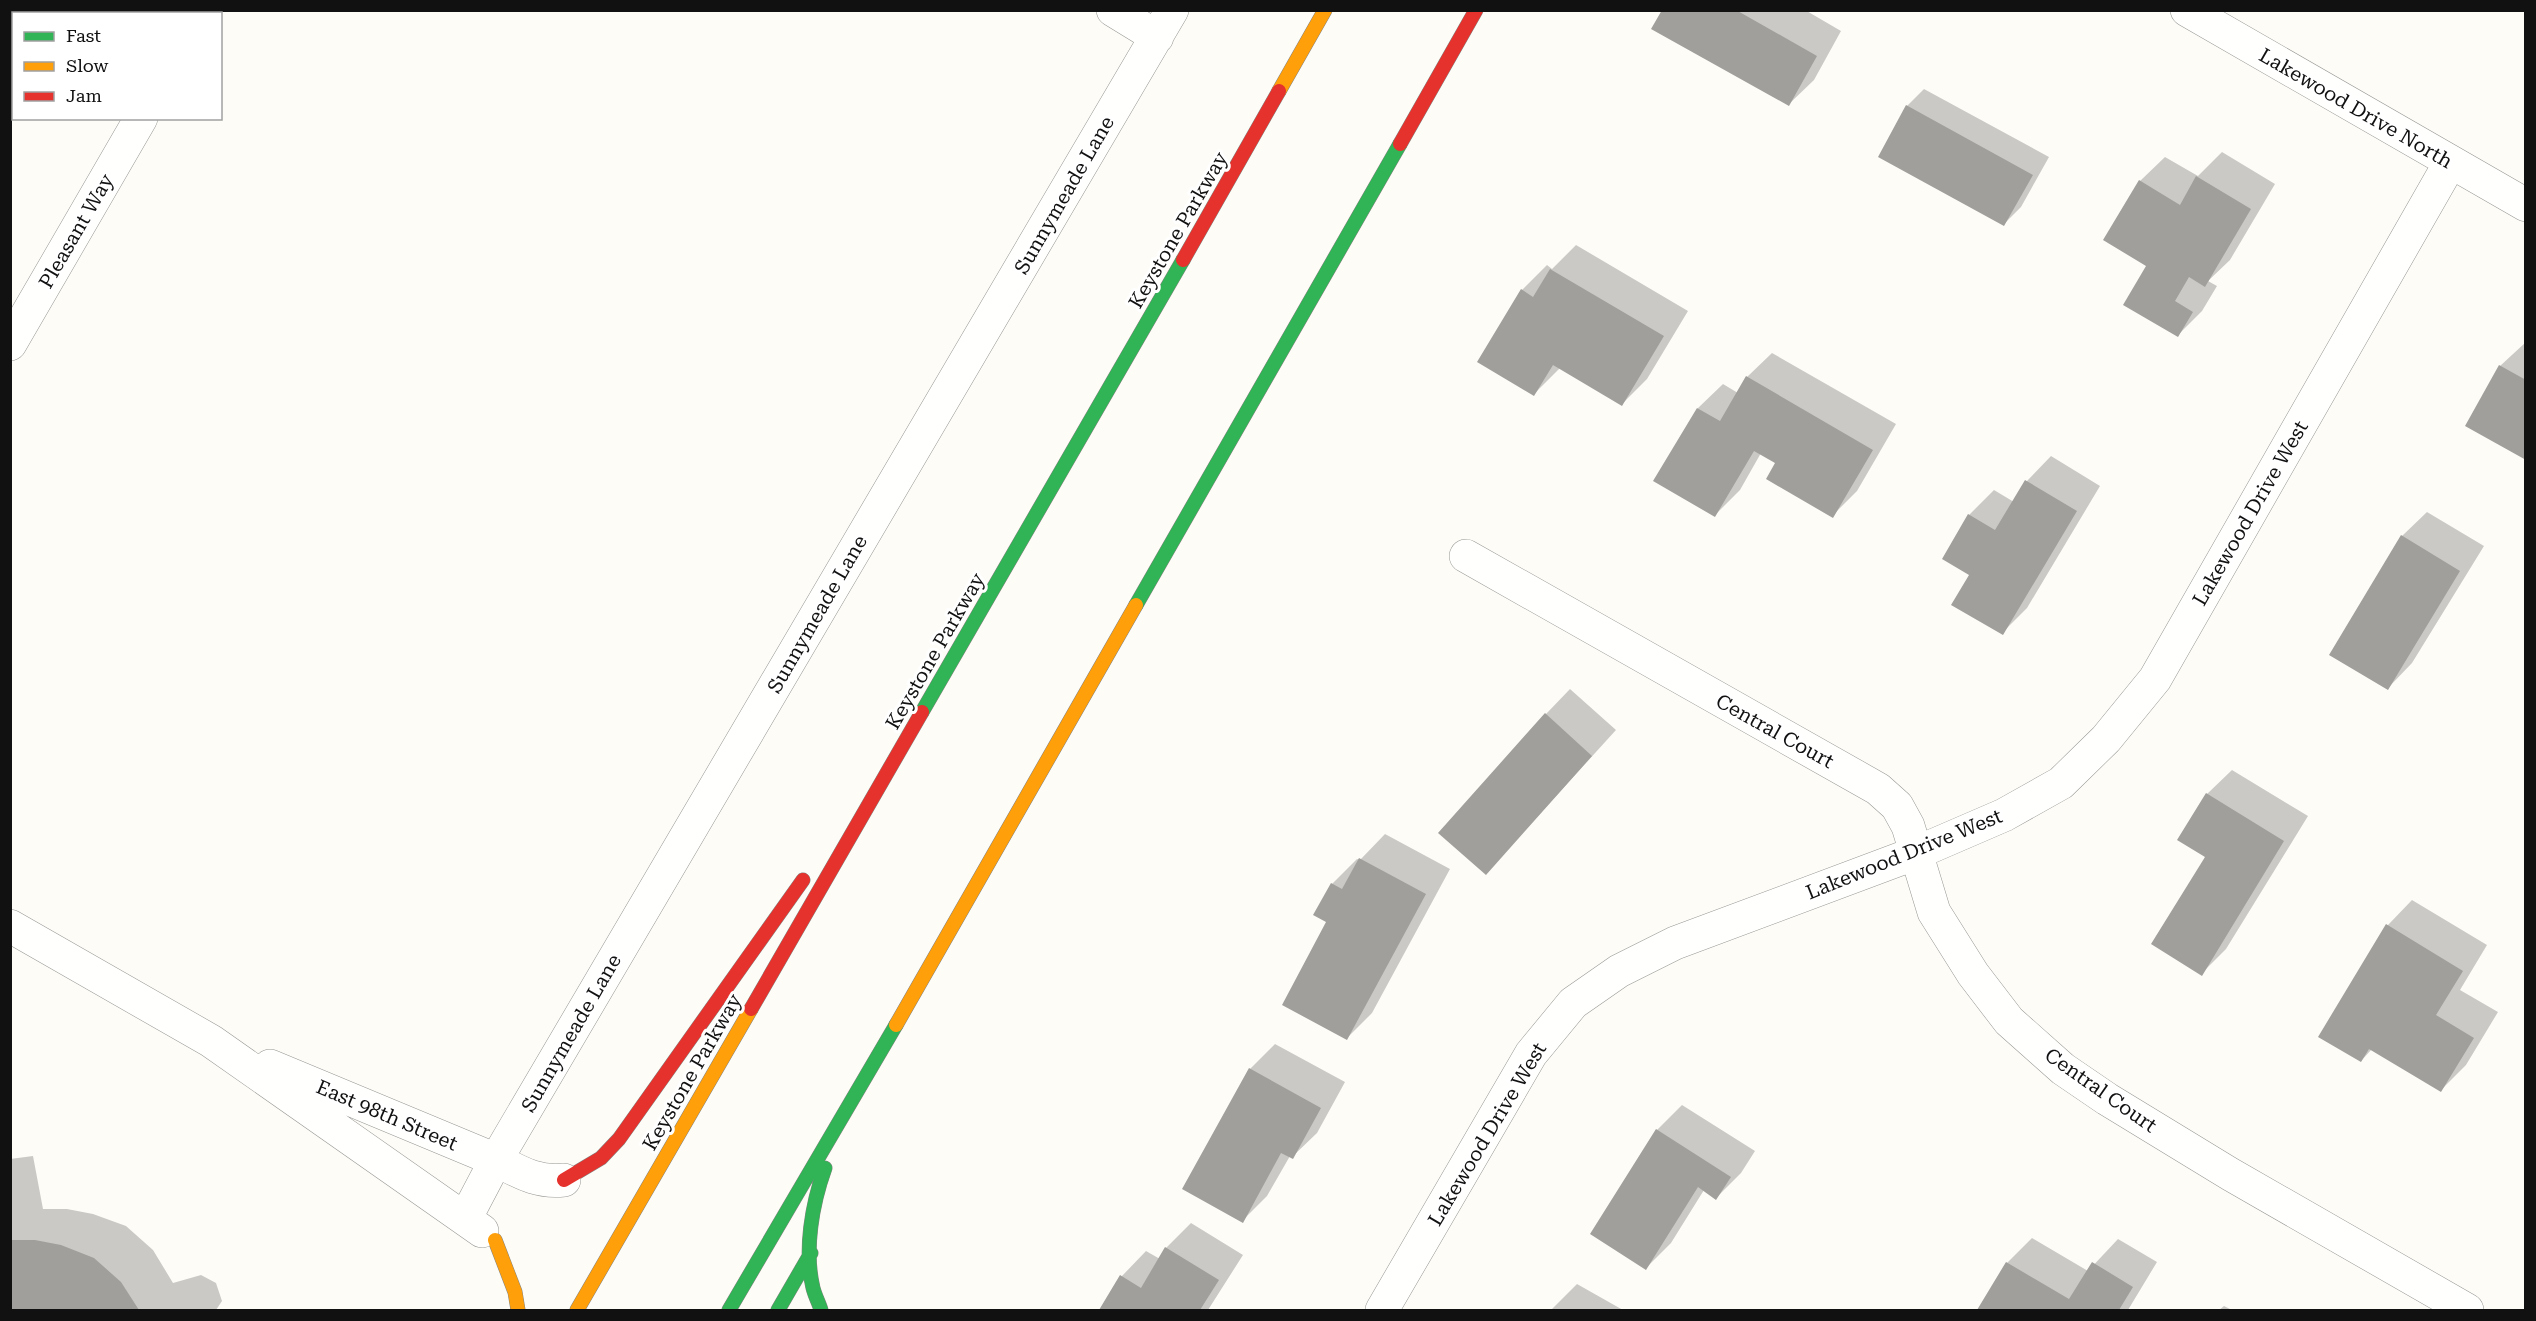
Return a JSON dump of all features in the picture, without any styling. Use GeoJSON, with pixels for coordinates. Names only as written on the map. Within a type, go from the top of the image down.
{"type":"FeatureCollection","features":[{"type":"Feature","properties":{"kind":"highway","name":"Keystone Parkway"},"geometry":{"type":"LineString","coordinates":[[577,1311],[1059,478],[1324,10]]}},
{"type":"Feature","properties":{"kind":"highway"},"geometry":{"type":"LineString","coordinates":[[729,1311],[865,1079],[1476,10]]}},
{"type":"Feature","properties":{"kind":"highway"},"geometry":{"type":"LineString","coordinates":[[830,843],[913,727]]}},
{"type":"Feature","properties":{"kind":"highway"},"geometry":{"type":"LineString","coordinates":[[564,1180],[601,1158],[620,1139],[809,872]]}},
{"type":"Feature","properties":{"kind":"highway"},"geometry":{"type":"LineString","coordinates":[[821,1311],[813,1287],[813,1213],[821,1178],[865,1079]]}},
{"type":"Feature","properties":{"kind":"highway"},"geometry":{"type":"LineString","coordinates":[[495,1240],[515,1292],[518,1311]]}},
{"type":"Feature","properties":{"kind":"highway"},"geometry":{"type":"LineString","coordinates":[[778,1311],[812,1253]]}},
{"type":"Feature","properties":{"kind":"street"},"geometry":{"type":"LineString","coordinates":[[1113,10],[1165,23]]}},
{"type":"Feature","properties":{"kind":"street","name":"Lakewood Drive North"},"geometry":{"type":"LineString","coordinates":[[2187,10],[2526,205]]}},
{"type":"Feature","properties":{"kind":"street","name":"Sunnymeade Lane"},"geometry":{"type":"LineString","coordinates":[[465,1219],[496,1160],[1165,23]]}},
{"type":"Feature","properties":{"kind":"street","name":"Pleasant Way"},"geometry":{"type":"LineString","coordinates":[[10,344],[140,120]]}},
{"type":"Feature","properties":{"kind":"street","name":"Lakewood Drive West"},"geometry":{"type":"LineString","coordinates":[[1382,1311],[1531,1054],[1573,1003],[1619,971],[1675,943],[1916,854],[2004,815],[2061,783],[2106,739],[2155,679],[2451,163]]}},
{"type":"Feature","properties":{"kind":"street","name":"Central Court"},"geometry":{"type":"LineString","coordinates":[[1466,556],[1878,789],[1897,806],[1908,826],[1934,912],[1973,974],[2008,1021],[2063,1069],[2106,1099],[2230,1174],[2467,1311]]}},
{"type":"Feature","properties":{"kind":"street","name":"East 98th Street"},"geometry":{"type":"LineString","coordinates":[[10,926],[211,1041],[495,1240]]}},
{"type":"Feature","properties":{"kind":"street","name":"East 98th Street"},"geometry":{"type":"LineString","coordinates":[[211,1041],[496,1160],[528,1176],[546,1182],[564,1180]]}},
{"type":"Feature","properties":{"kind":"building"},"geometry":{"type":"Polygon","coordinates":[[[1662,10],[1736,10],[1817,56],[1789,106],[1651,29],[1662,10]]]}},
{"type":"Feature","properties":{"kind":"building"},"geometry":{"type":"Polygon","coordinates":[[[1906,105],[2033,175],[2004,226],[1878,157],[1906,105]]]}},
{"type":"Feature","properties":{"kind":"building"},"geometry":{"type":"Polygon","coordinates":[[[2196,176],[2251,209],[2205,287],[2189,277],[2175,301],[2193,312],[2178,337],[2123,305],[2146,266],[2103,240],[2139,180],[2180,205],[2196,176]]]}},
{"type":"Feature","properties":{"kind":"building"},"geometry":{"type":"Polygon","coordinates":[[[1550,269],[1664,336],[1622,406],[1553,365],[1534,396],[1477,362],[1521,289],[1533,297],[1550,269]]]}},
{"type":"Feature","properties":{"kind":"building"},"geometry":{"type":"Polygon","coordinates":[[[2499,365],[2526,380],[2526,460],[2465,426],[2499,365]]]}},
{"type":"Feature","properties":{"kind":"building"},"geometry":{"type":"Polygon","coordinates":[[[1746,376],[1873,450],[1833,518],[1766,479],[1775,463],[1754,451],[1715,517],[1653,481],[1697,408],[1720,421],[1746,376]]]}},
{"type":"Feature","properties":{"kind":"building"},"geometry":{"type":"Polygon","coordinates":[[[2025,480],[2077,511],[2003,635],[1951,605],[1969,575],[1942,559],[1968,514],[1995,530],[2025,480]]]}},
{"type":"Feature","properties":{"kind":"building"},"geometry":{"type":"Polygon","coordinates":[[[2401,535],[2460,571],[2388,690],[2329,655],[2401,535]]]}},
{"type":"Feature","properties":{"kind":"building"},"geometry":{"type":"Polygon","coordinates":[[[1545,713],[1592,756],[1486,875],[1438,833],[1545,713]]]}},
{"type":"Feature","properties":{"kind":"building"},"geometry":{"type":"Polygon","coordinates":[[[2206,793],[2284,841],[2202,976],[2151,944],[2205,857],[2177,840],[2206,793]]]}},
{"type":"Feature","properties":{"kind":"building"},"geometry":{"type":"Polygon","coordinates":[[[1359,858],[1426,894],[1347,1040],[1282,1005],[1326,922],[1313,915],[1331,883],[1342,889],[1359,858]]]}},
{"type":"Feature","properties":{"kind":"building"},"geometry":{"type":"Polygon","coordinates":[[[2386,924],[2463,971],[2436,1015],[2474,1038],[2441,1092],[2369,1049],[2361,1062],[2318,1037],[2386,924]]]}},
{"type":"Feature","properties":{"kind":"building"},"geometry":{"type":"Polygon","coordinates":[[[1249,1068],[1321,1108],[1293,1159],[1281,1153],[1243,1223],[1182,1189],[1249,1068]]]}},
{"type":"Feature","properties":{"kind":"building"},"geometry":{"type":"Polygon","coordinates":[[[1656,1129],[1731,1177],[1716,1200],[1698,1187],[1646,1270],[1590,1234],[1656,1129]]]}},
{"type":"Feature","properties":{"kind":"building"},"geometry":{"type":"Polygon","coordinates":[[[10,1240],[35,1240],[61,1245],[94,1258],[121,1282],[139,1310],[10,1310],[10,1240]]]}},
{"type":"Feature","properties":{"kind":"building"},"geometry":{"type":"Polygon","coordinates":[[[1165,1247],[1219,1280],[1200,1310],[1099,1310],[1120,1275],[1141,1288],[1165,1247]]]}},
{"type":"Feature","properties":{"kind":"building"},"geometry":{"type":"Polygon","coordinates":[[[2006,1262],[2069,1299],[2092,1262],[2133,1287],[2119,1310],[1977,1310],[2006,1262]]]}},
{"type":"Feature","properties":{"kind":"traffic: fast"},"geometry":{"type":"LineString","coordinates":[[1136,605],[1400,144]]}},
{"type":"Feature","properties":{"kind":"traffic: fast"},"geometry":{"type":"LineString","coordinates":[[922,712],[1183,260]]}},
{"type":"Feature","properties":{"kind":"traffic: fast"},"geometry":{"type":"LineString","coordinates":[[729,1310],[896,1025]]}},
{"type":"Feature","properties":{"kind":"traffic: fast"},"geometry":{"type":"LineString","coordinates":[[821,1310],[810,1273],[809,1243],[816,1197],[825,1168]]}},
{"type":"Feature","properties":{"kind":"traffic: fast"},"geometry":{"type":"LineString","coordinates":[[778,1310],[811,1253]]}},
{"type":"Feature","properties":{"kind":"traffic: slow"},"geometry":{"type":"LineString","coordinates":[[1279,91],[1325,10]]}},
{"type":"Feature","properties":{"kind":"traffic: slow"},"geometry":{"type":"LineString","coordinates":[[896,1025],[1136,605]]}},
{"type":"Feature","properties":{"kind":"traffic: slow"},"geometry":{"type":"LineString","coordinates":[[577,1310],[751,1009]]}},
{"type":"Feature","properties":{"kind":"traffic: slow"},"geometry":{"type":"LineString","coordinates":[[495,1240],[515,1292],[518,1310]]}},
{"type":"Feature","properties":{"kind":"traffic: jam"},"geometry":{"type":"LineString","coordinates":[[1400,144],[1476,10]]}},
{"type":"Feature","properties":{"kind":"traffic: jam"},"geometry":{"type":"LineString","coordinates":[[1183,260],[1279,91]]}},
{"type":"Feature","properties":{"kind":"traffic: jam"},"geometry":{"type":"LineString","coordinates":[[751,1009],[922,712]]}},
{"type":"Feature","properties":{"kind":"traffic: jam"},"geometry":{"type":"LineString","coordinates":[[564,1180],[601,1158],[619,1139],[803,880]]}}]}
